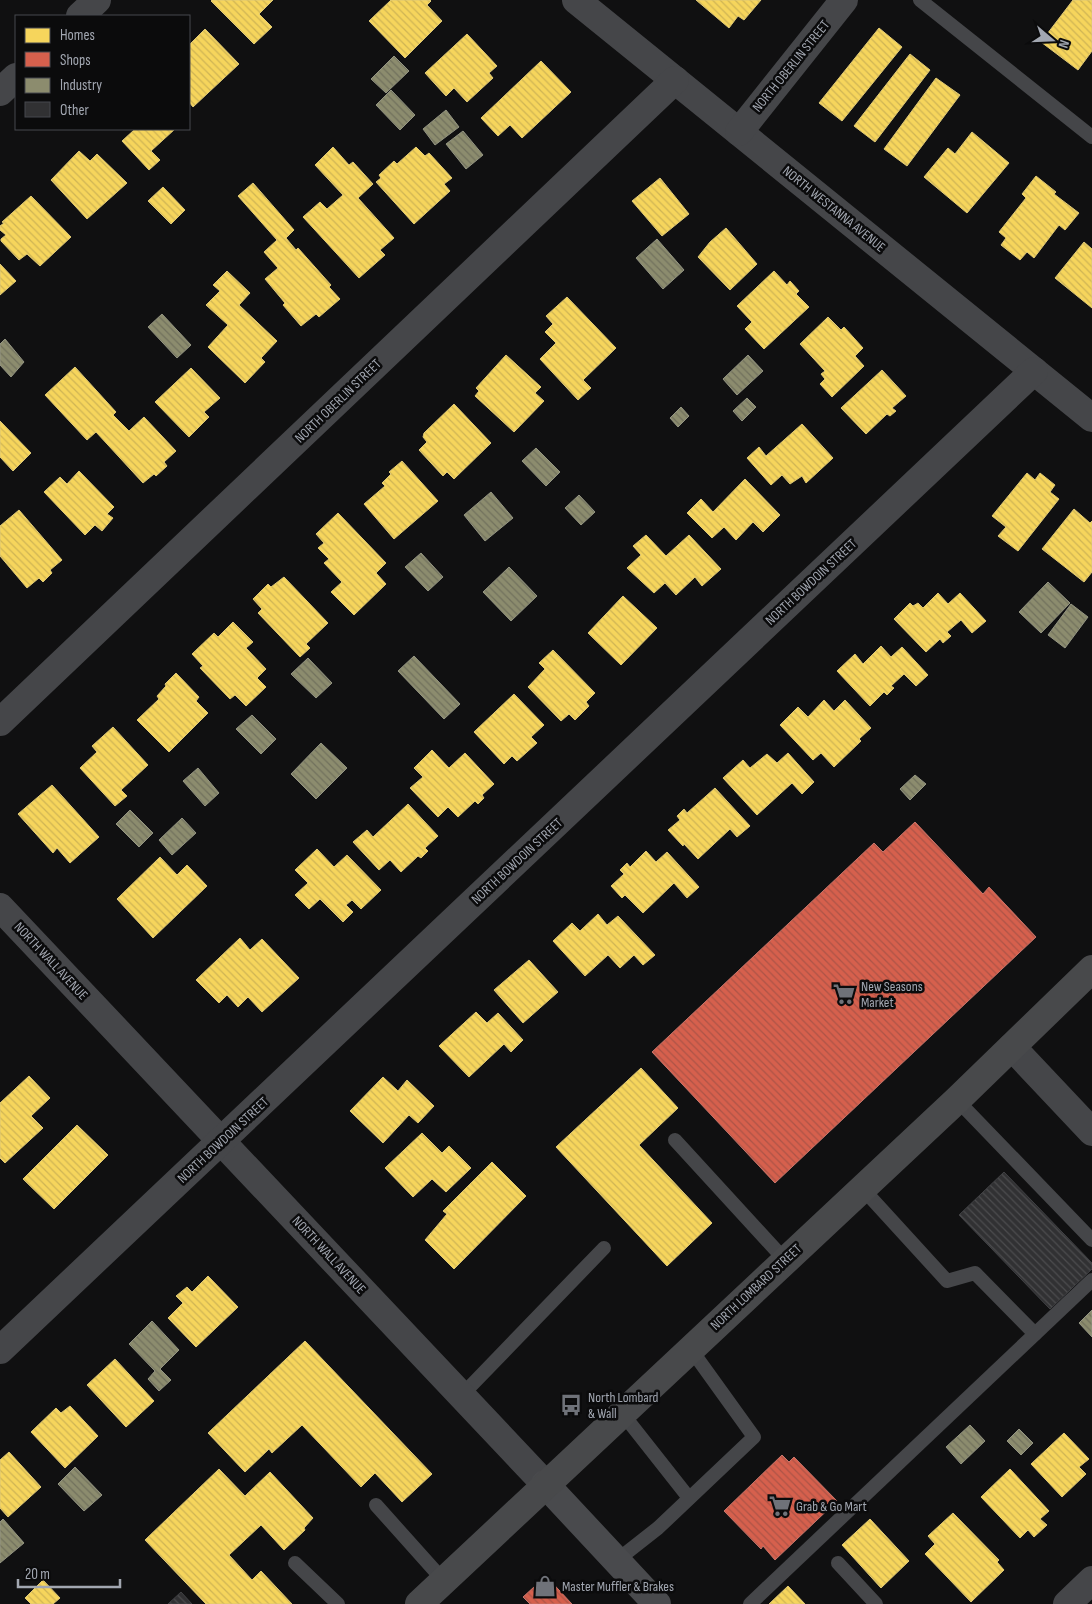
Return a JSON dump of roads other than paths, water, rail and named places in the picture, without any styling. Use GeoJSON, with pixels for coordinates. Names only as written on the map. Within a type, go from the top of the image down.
{"type":"FeatureCollection","features":[{"type":"Feature","properties":{"kind":"main road","name":"NORTH LOMBARD STREET"},"geometry":{"type":"LineString","coordinates":[[419,1604],[690,1348],[957,1100],[1092,969]]}},
{"type":"Feature","properties":{"kind":"street"},"geometry":{"type":"LineString","coordinates":[[81,15],[97,0]]}},
{"type":"Feature","properties":{"kind":"street","name":"NORTH WESTANNA AVENUE"},"geometry":{"type":"LineString","coordinates":[[576,0],[1092,418]]}},
{"type":"Feature","properties":{"kind":"street","name":"NORTH OBERLIN STREET"},"geometry":{"type":"LineString","coordinates":[[739,132],[844,0]]}},
{"type":"Feature","properties":{"kind":"street"},"geometry":{"type":"LineString","coordinates":[[0,92],[15,78]]}},
{"type":"Feature","properties":{"kind":"street","name":"NORTH OBERLIN STREET"},"geometry":{"type":"LineString","coordinates":[[0,722],[675,80]]}},
{"type":"Feature","properties":{"kind":"street","name":"NORTH BOWDOIN STREET"},"geometry":{"type":"LineString","coordinates":[[0,1350],[1034,371]]}},
{"type":"Feature","properties":{"kind":"street","name":"NORTH WALL AVENUE"},"geometry":{"type":"LineString","coordinates":[[0,907],[658,1604]]}},
{"type":"Feature","properties":{"kind":"street"},"geometry":{"type":"LineString","coordinates":[[1012,1047],[1089,1124]]}},
{"type":"Feature","properties":{"kind":"street"},"geometry":{"type":"LineString","coordinates":[[1067,1604],[1092,1580]]}},
{"type":"Feature","properties":{"kind":"lane"},"geometry":{"type":"LineString","coordinates":[[920,0],[1092,138]]}},
{"type":"Feature","properties":{"kind":"lane"},"geometry":{"type":"LineString","coordinates":[[957,1100],[1092,1240]]}},
{"type":"Feature","properties":{"kind":"lane"},"geometry":{"type":"LineString","coordinates":[[675,1140],[785,1260]]}},
{"type":"Feature","properties":{"kind":"lane"},"geometry":{"type":"LineString","coordinates":[[862,1188],[947,1280],[975,1273],[1035,1334]]}},
{"type":"Feature","properties":{"kind":"lane"},"geometry":{"type":"LineString","coordinates":[[462,1395],[604,1248]]}},
{"type":"Feature","properties":{"kind":"lane"},"geometry":{"type":"LineString","coordinates":[[750,1604],[1092,1280]]}},
{"type":"Feature","properties":{"kind":"lane"},"geometry":{"type":"LineString","coordinates":[[616,1561],[658,1528],[754,1437],[690,1348]]}},
{"type":"Feature","properties":{"kind":"lane"},"geometry":{"type":"LineString","coordinates":[[622,1413],[689,1498]]}},
{"type":"Feature","properties":{"kind":"lane"},"geometry":{"type":"LineString","coordinates":[[376,1506],[444,1581]]}},
{"type":"Feature","properties":{"kind":"lane"},"geometry":{"type":"LineString","coordinates":[[295,1563],[338,1604]]}},
{"type":"Feature","properties":{"kind":"lane"},"geometry":{"type":"LineString","coordinates":[[838,1563],[876,1604]]}},
{"type":"Feature","properties":{"kind":"place","name":"New Seasons Market"},"geometry":{"type":"Point","coordinates":[844,994]}},
{"type":"Feature","properties":{"kind":"place","name":"North Lombard & Wall"},"geometry":{"type":"Point","coordinates":[571,1405]}},
{"type":"Feature","properties":{"kind":"place","name":"Grab & Go Mart"},"geometry":{"type":"Point","coordinates":[780,1506]}},
{"type":"Feature","properties":{"kind":"place","name":"Master Muffler & Brakes"},"geometry":{"type":"Point","coordinates":[545,1586]}}]}
